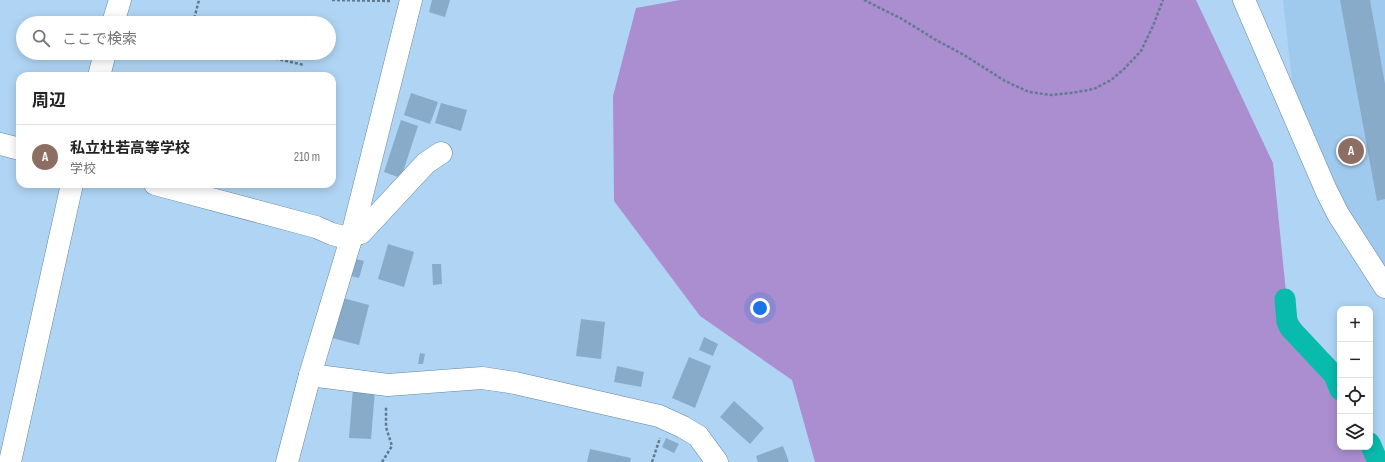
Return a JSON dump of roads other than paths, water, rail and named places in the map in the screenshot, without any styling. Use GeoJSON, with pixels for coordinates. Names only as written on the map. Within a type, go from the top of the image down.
{"type":"FeatureCollection","features":[{"type":"Feature","properties":{"kind":"street"},"geometry":{"type":"LineString","coordinates":[[115,16],[120,0]]}},
{"type":"Feature","properties":{"kind":"street"},"geometry":{"type":"LineString","coordinates":[[1244,0],[1326,190],[1338,214],[1385,287]]}},
{"type":"Feature","properties":{"kind":"street"},"geometry":{"type":"LineString","coordinates":[[287,462],[310,375],[351,237],[410,1]]}},
{"type":"Feature","properties":{"kind":"street"},"geometry":{"type":"LineString","coordinates":[[100,72],[103,60]]}},
{"type":"Feature","properties":{"kind":"street"},"geometry":{"type":"LineString","coordinates":[[0,144],[16,148]]}},
{"type":"Feature","properties":{"kind":"street"},"geometry":{"type":"LineString","coordinates":[[170,188],[316,227],[332,234],[351,237],[361,233],[426,163],[441,153]]}},
{"type":"Feature","properties":{"kind":"street"},"geometry":{"type":"LineString","coordinates":[[10,462],[71,188]]}},
{"type":"Feature","properties":{"kind":"street"},"geometry":{"type":"LineString","coordinates":[[310,375],[388,385],[482,378],[515,383],[659,416],[698,436],[717,462]]}},
{"type":"Feature","properties":{"kind":"waterway"},"geometry":{"type":"LineString","coordinates":[[1285,299],[1287,322],[1290,328],[1334,375],[1337,382]]}},
{"type":"Feature","properties":{"kind":"waterway"},"geometry":{"type":"LineString","coordinates":[[1373,450],[1378,462]]}},
{"type":"Feature","properties":{"kind":"place","name":"私立杜若高等学校"},"geometry":{"type":"Point","coordinates":[1351,151]}}]}
